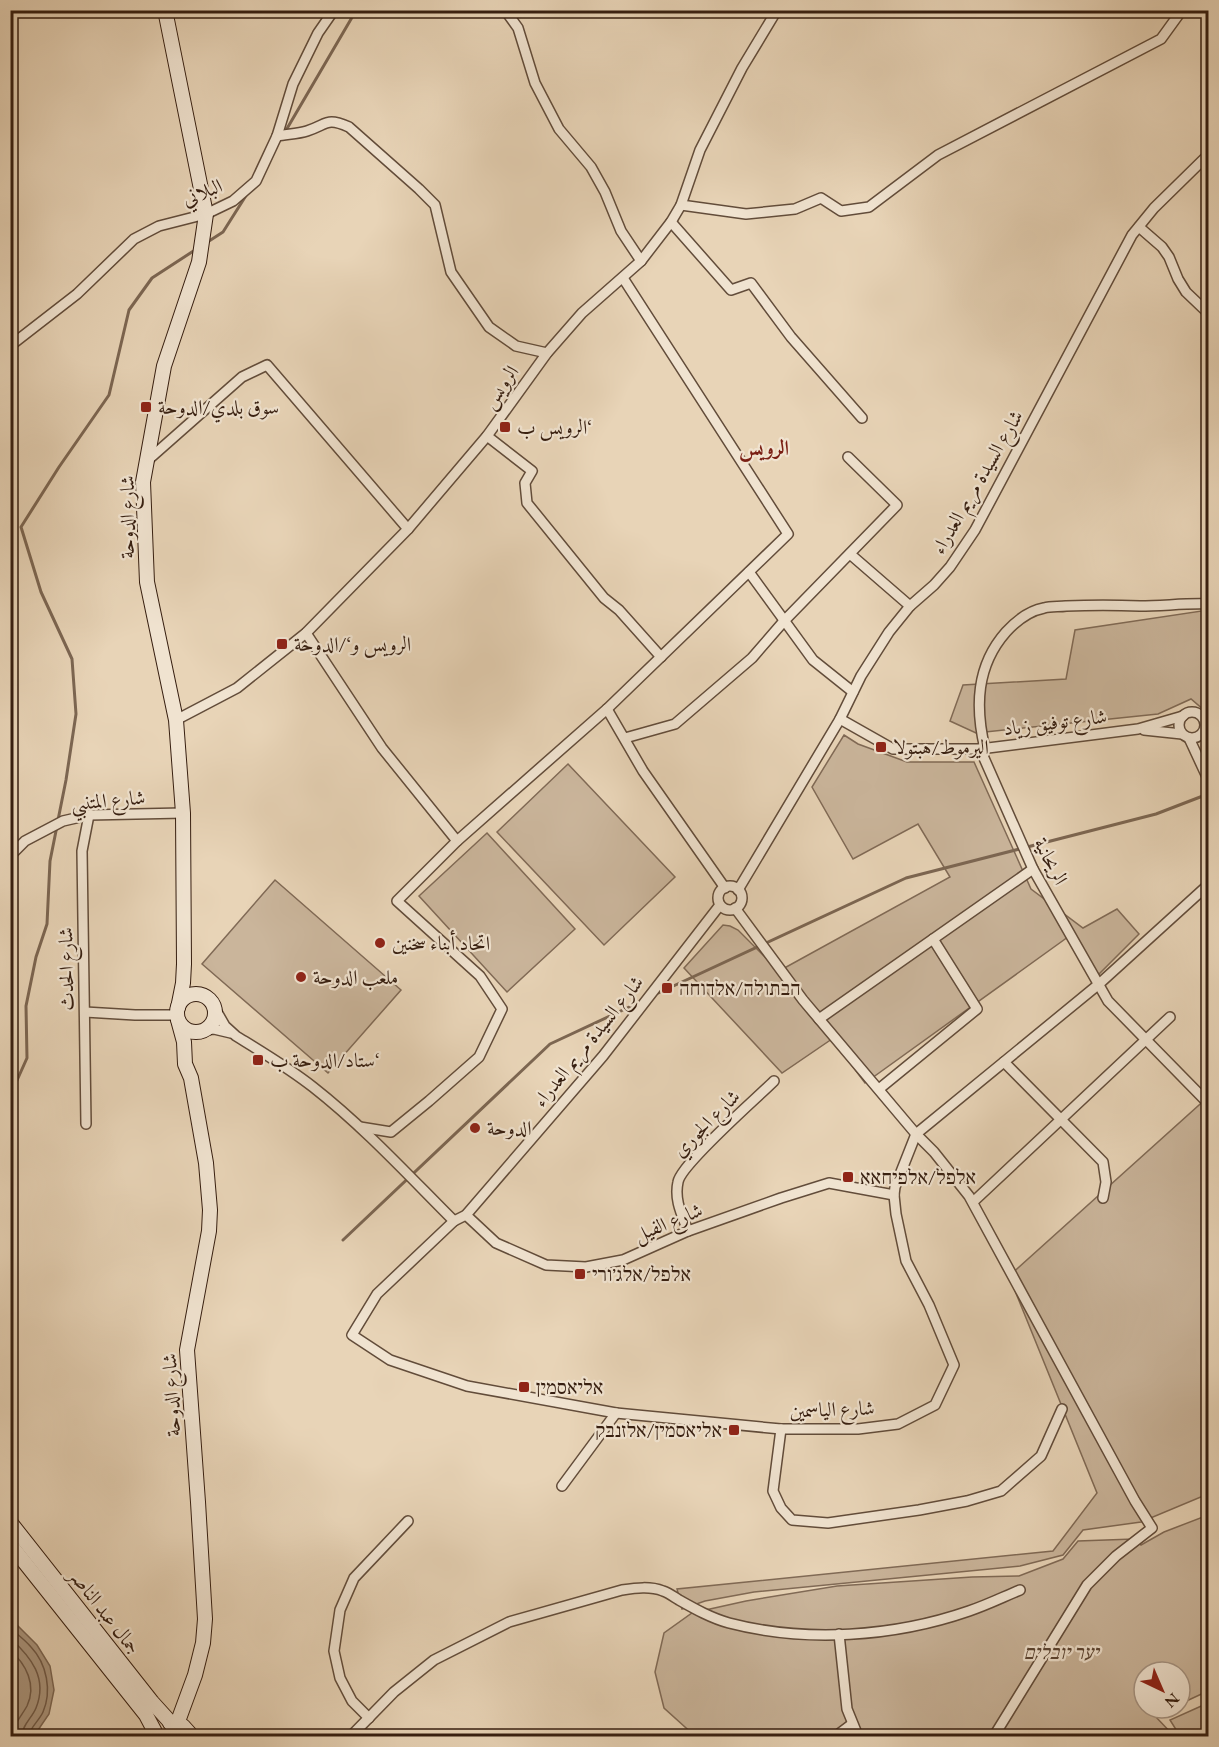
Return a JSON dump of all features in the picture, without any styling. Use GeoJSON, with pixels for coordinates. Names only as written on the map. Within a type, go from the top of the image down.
{"type":"FeatureCollection","features":[{"type":"Feature","properties":{"kind":"street","name":"شارع الدوحة"},"geometry":{"type":"LineString","coordinates":[[165,10],[206,214],[199,262],[164,366],[142,482],[147,582],[176,720],[183,813],[184,960],[178,1014],[184,1042],[185,1064],[191,1078],[206,1163],[210,1210],[209,1231],[187,1350],[205,1619],[203,1643],[195,1675],[174,1723]]}},
{"type":"Feature","properties":{"kind":"street","name":"البلاني"},"geometry":{"type":"LineString","coordinates":[[10,346],[77,294],[134,239],[159,226],[206,214],[233,201],[256,182],[277,136],[293,84],[318,33],[334,10]]}},
{"type":"Feature","properties":{"kind":"street"},"geometry":{"type":"LineString","coordinates":[[505,10],[518,28],[536,83],[559,129],[591,167],[605,192],[621,231],[641,261]]}},
{"type":"Feature","properties":{"kind":"street","name":"الرويس"},"geometry":{"type":"LineString","coordinates":[[176,720],[237,688],[306,633],[408,529],[487,436],[547,353],[582,313],[641,261],[681,205],[700,150],[742,68],[777,10]]}},
{"type":"Feature","properties":{"kind":"street"},"geometry":{"type":"LineString","coordinates":[[681,205],[746,214],[795,209],[821,198],[841,211],[869,207],[938,155],[1161,39],[1182,10]]}},
{"type":"Feature","properties":{"kind":"street"},"geometry":{"type":"LineString","coordinates":[[277,136],[305,132],[324,123],[336,122],[349,127],[435,205],[451,272],[489,327],[516,346],[547,353]]}},
{"type":"Feature","properties":{"kind":"street","name":"شارع السيدة مريم العدراء"},"geometry":{"type":"LineString","coordinates":[[738,890],[840,719],[861,676],[889,632],[910,606],[950,567],[975,530],[1132,235],[1154,208],[1209,155]]}},
{"type":"Feature","properties":{"kind":"street"},"geometry":{"type":"LineString","coordinates":[[671,222],[731,290],[751,283],[791,337],[862,418]]}},
{"type":"Feature","properties":{"kind":"street"},"geometry":{"type":"LineString","coordinates":[[1139,227],[1162,247],[1186,292],[1209,313]]}},
{"type":"Feature","properties":{"kind":"street"},"geometry":{"type":"LineString","coordinates":[[360,1127],[391,1132],[429,1101],[479,1057],[502,1010],[480,976],[397,901],[457,841],[607,709],[788,534],[623,278]]}},
{"type":"Feature","properties":{"kind":"street"},"geometry":{"type":"LineString","coordinates":[[148,460],[242,377],[267,365],[408,529]]}},
{"type":"Feature","properties":{"kind":"street"},"geometry":{"type":"LineString","coordinates":[[487,436],[532,471],[525,483],[527,503],[604,598],[619,610],[661,657]]}},
{"type":"Feature","properties":{"kind":"street"},"geometry":{"type":"LineString","coordinates":[[625,738],[675,723],[752,658],[784,621],[897,505],[848,458]]}},
{"type":"Feature","properties":{"kind":"street"},"geometry":{"type":"LineString","coordinates":[[850,554],[910,606]]}},
{"type":"Feature","properties":{"kind":"street"},"geometry":{"type":"LineString","coordinates":[[749,572],[813,660],[853,692]]}},
{"type":"Feature","properties":{"kind":"street","name":"الريحانية"},"geometry":{"type":"LineString","coordinates":[[1204,1099],[1108,1001],[1033,869],[982,749],[979,725],[981,678],[987,659],[998,641],[1015,622],[1028,614],[1044,608],[1104,604],[1142,606],[1209,604]]}},
{"type":"Feature","properties":{"kind":"street"},"geometry":{"type":"LineString","coordinates":[[306,633],[382,748],[457,841]]}},
{"type":"Feature","properties":{"kind":"street"},"geometry":{"type":"LineString","coordinates":[[607,709],[643,771],[725,888]]}},
{"type":"Feature","properties":{"kind":"street"},"geometry":{"type":"LineString","coordinates":[[1138,729],[1188,713],[1209,715]]}},
{"type":"Feature","properties":{"kind":"street"},"geometry":{"type":"LineString","coordinates":[[1138,729],[1197,737],[1205,731],[1204,723],[1197,713]]}},
{"type":"Feature","properties":{"kind":"street"},"geometry":{"type":"LineString","coordinates":[[1184,716],[1179,722],[1179,727],[1209,779]]}},
{"type":"Feature","properties":{"kind":"street","name":"شارع توفيق زياد"},"geometry":{"type":"LineString","coordinates":[[840,719],[893,749],[982,749],[1138,729]]}},
{"type":"Feature","properties":{"kind":"street","name":"شارع المتنبي"},"geometry":{"type":"LineString","coordinates":[[10,856],[25,841],[63,821],[89,815],[183,813]]}},
{"type":"Feature","properties":{"kind":"street","name":"شارع الحدث"},"geometry":{"type":"LineString","coordinates":[[86,1124],[82,851],[89,815]]}},
{"type":"Feature","properties":{"kind":"street"},"geometry":{"type":"LineString","coordinates":[[819,1019],[1033,869]]}},
{"type":"Feature","properties":{"kind":"street"},"geometry":{"type":"LineString","coordinates":[[916,1134],[1099,984],[1209,885]]}},
{"type":"Feature","properties":{"kind":"street"},"geometry":{"type":"LineString","coordinates":[[732,887],[738,890],[741,900],[735,908],[726,909],[720,905],[718,897],[722,890],[732,887]]}},
{"type":"Feature","properties":{"kind":"street","name":"شارع السيدة مريم العدراء"},"geometry":{"type":"LineString","coordinates":[[454,1221],[466,1215],[603,1056],[720,905]]}},
{"type":"Feature","properties":{"kind":"street"},"geometry":{"type":"LineString","coordinates":[[735,908],[803,1000],[916,1134],[934,1152],[973,1203],[1152,1528],[1116,1556],[1087,1585],[994,1737]]}},
{"type":"Feature","properties":{"kind":"street"},"geometry":{"type":"LineString","coordinates":[[879,1089],[977,1009],[933,939]]}},
{"type":"Feature","properties":{"kind":"street","name":"شارع الدوحة"},"geometry":{"type":"LineString","coordinates":[[184,960],[192,980],[211,1002]]}},
{"type":"Feature","properties":{"kind":"street"},"geometry":{"type":"LineString","coordinates":[[178,1014],[185,998],[191,995],[204,996],[211,1002],[225,1026],[236,1036],[311,1086],[360,1127],[454,1221]]}},
{"type":"Feature","properties":{"kind":"street"},"geometry":{"type":"LineString","coordinates":[[185,1064],[191,1040],[213,1022],[215,1010],[211,1002]]}},
{"type":"Feature","properties":{"kind":"street"},"geometry":{"type":"LineString","coordinates":[[85,1012],[135,1015],[178,1014]]}},
{"type":"Feature","properties":{"kind":"street"},"geometry":{"type":"LineString","coordinates":[[178,1014],[185,1028],[227,1032],[236,1036]]}},
{"type":"Feature","properties":{"kind":"street"},"geometry":{"type":"LineString","coordinates":[[973,1203],[1170,1017]]}},
{"type":"Feature","properties":{"kind":"street"},"geometry":{"type":"LineString","coordinates":[[1004,1062],[1104,1162],[1106,1182],[1103,1198]]}},
{"type":"Feature","properties":{"kind":"street","name":"شارع الجوري"},"geometry":{"type":"LineString","coordinates":[[688,1231],[676,1199],[678,1179],[711,1140],[774,1082]]}},
{"type":"Feature","properties":{"kind":"street","name":"شارع الياسمين"},"geometry":{"type":"LineString","coordinates":[[454,1221],[377,1294],[352,1335],[390,1360],[467,1386],[616,1413],[781,1429],[858,1429],[898,1424],[935,1405],[954,1365],[929,1305],[906,1261],[896,1214],[894,1195],[900,1171],[916,1134]]}},
{"type":"Feature","properties":{"kind":"street","name":"شارع الفيل"},"geometry":{"type":"LineString","coordinates":[[466,1215],[496,1243],[546,1265],[586,1267],[623,1260],[688,1231],[829,1183],[894,1195]]}},
{"type":"Feature","properties":{"kind":"street"},"geometry":{"type":"LineString","coordinates":[[781,1429],[773,1491],[781,1508],[792,1520],[828,1522],[967,1502],[1000,1491],[1041,1456],[1062,1409]]}},
{"type":"Feature","properties":{"kind":"street"},"geometry":{"type":"LineString","coordinates":[[562,1486],[616,1413]]}},
{"type":"Feature","properties":{"kind":"street"},"geometry":{"type":"LineString","coordinates":[[369,1718],[352,1701],[340,1678],[334,1651],[340,1610],[354,1578],[408,1521]]}},
{"type":"Feature","properties":{"kind":"street","name":"جمال عبد الناصر"},"geometry":{"type":"LineString","coordinates":[[10,1522],[152,1702],[174,1723],[188,1730],[192,1737]]}},
{"type":"Feature","properties":{"kind":"street","name":"جمال عبد الناصر"},"geometry":{"type":"LineString","coordinates":[[10,1544],[146,1715],[154,1734]]}},
{"type":"Feature","properties":{"kind":"street"},"geometry":{"type":"LineString","coordinates":[[351,1737],[394,1692],[434,1660],[509,1622],[622,1590],[638,1587],[664,1591],[726,1623],[761,1630],[813,1635],[878,1632],[923,1624],[968,1611],[1020,1590]]}},
{"type":"Feature","properties":{"kind":"street"},"geometry":{"type":"LineString","coordinates":[[839,1634],[847,1709],[858,1737]]}},
{"type":"Feature","properties":{"kind":"street"},"geometry":{"type":"LineString","coordinates":[[154,1734],[160,1727],[174,1723]]}},
{"type":"Feature","properties":{"kind":"street"},"geometry":{"type":"LineString","coordinates":[[836,1737],[852,1724]]}},
{"type":"Feature","properties":{"kind":"green space"},"geometry":{"type":"Polygon","coordinates":[[[1208,610],[1208,711],[1191,699],[1158,714],[976,733],[950,721],[963,685],[1066,679],[1075,630],[1208,610]]]}},
{"type":"Feature","properties":{"kind":"green space"},"geometry":{"type":"Polygon","coordinates":[[[844,735],[858,744],[907,762],[974,762],[1031,889],[1083,928],[1117,909],[1139,934],[1097,976],[1068,937],[865,1083],[832,1039],[782,1073],[684,968],[723,925],[738,930],[779,971],[950,877],[918,824],[853,859],[812,787],[844,735]]]}},
{"type":"Feature","properties":{"kind":"green space"},"geometry":{"type":"Polygon","coordinates":[[[568,764],[675,877],[604,945],[497,832],[568,764]]]}},
{"type":"Feature","properties":{"kind":"green space"},"geometry":{"type":"Polygon","coordinates":[[[487,833],[575,929],[507,992],[419,896],[487,833]]]}},
{"type":"Feature","properties":{"kind":"green space","name":"ملعب الدوحة"},"geometry":{"type":"Polygon","coordinates":[[[275,880],[401,990],[328,1073],[202,964],[275,880]]]}},
{"type":"Feature","properties":{"kind":"green space"},"geometry":{"type":"Polygon","coordinates":[[[1208,1097],[1208,1494],[1141,1522],[1083,1530],[1063,1555],[1020,1566],[754,1592],[705,1601],[682,1609],[677,1589],[1053,1551],[1097,1493],[1009,1276],[1208,1097]]]}},
{"type":"Feature","properties":{"kind":"green space","name":"יער יובלים"},"geometry":{"type":"Polygon","coordinates":[[[1208,1515],[1208,1691],[1192,1698],[1192,1660],[1132,1660],[1132,1720],[1159,1720],[1174,1736],[695,1736],[664,1708],[655,1672],[664,1633],[692,1613],[746,1601],[837,1586],[1019,1576],[1063,1559],[1078,1541],[1134,1539],[1141,1545],[1164,1532],[1208,1515]]]}},
{"type":"Feature","properties":{"kind":"green space"},"geometry":{"type":"Polygon","coordinates":[[[1208,1703],[1208,1736],[1180,1736],[1170,1720],[1192,1720],[1192,1710],[1208,1703]]]}},
{"type":"Feature","properties":{"kind":"water"},"geometry":{"type":"Polygon","coordinates":[[[11,1619],[37,1645],[50,1666],[54,1690],[49,1714],[34,1736],[11,1736],[11,1619]]]}},
{"type":"Feature","properties":{"kind":"waterway"},"geometry":{"type":"LineString","coordinates":[[285,132],[358,10]]}},
{"type":"Feature","properties":{"kind":"waterway"},"geometry":{"type":"LineString","coordinates":[[206,243],[223,232],[247,194]]}},
{"type":"Feature","properties":{"kind":"waterway"},"geometry":{"type":"LineString","coordinates":[[58,820],[76,714],[72,659],[41,592],[21,527],[109,395],[129,310],[152,278],[195,250]]}},
{"type":"Feature","properties":{"kind":"waterway"},"geometry":{"type":"LineString","coordinates":[[654,995],[906,878],[1156,814],[1208,794]]}},
{"type":"Feature","properties":{"kind":"waterway"},"geometry":{"type":"LineString","coordinates":[[10,1096],[27,1058],[26,1006],[36,957],[47,924],[50,861],[57,826]]}},
{"type":"Feature","properties":{"kind":"waterway"},"geometry":{"type":"LineString","coordinates":[[343,1240],[550,1044],[640,1002]]}},
{"type":"Feature","properties":{"kind":"place","name":"سوق بلدي/الدوحة"},"geometry":{"type":"Point","coordinates":[146,407]}},
{"type":"Feature","properties":{"kind":"place","name":"الرويس ب‘"},"geometry":{"type":"Point","coordinates":[505,427]}},
{"type":"Feature","properties":{"kind":"place","name":"الرويس و‘/الدوحة"},"geometry":{"type":"Point","coordinates":[282,644]}},
{"type":"Feature","properties":{"kind":"place","name":"اليرموط/هبتولا"},"geometry":{"type":"Point","coordinates":[881,747]}},
{"type":"Feature","properties":{"kind":"place","name":"اتحاد أبناء سخنين"},"geometry":{"type":"Point","coordinates":[380,943]}},
{"type":"Feature","properties":{"kind":"place","name":"ملعب الدوحة"},"geometry":{"type":"Point","coordinates":[301,977]}},
{"type":"Feature","properties":{"kind":"place","name":"הבתולה/אלדוחה"},"geometry":{"type":"Point","coordinates":[667,988]}},
{"type":"Feature","properties":{"kind":"place","name":"ستاد/الدوحة ب‘"},"geometry":{"type":"Point","coordinates":[258,1060]}},
{"type":"Feature","properties":{"kind":"place","name":"الدوحة"},"geometry":{"type":"Point","coordinates":[475,1128]}},
{"type":"Feature","properties":{"kind":"place","name":"אלפל/אלפיחאא"},"geometry":{"type":"Point","coordinates":[848,1177]}},
{"type":"Feature","properties":{"kind":"place","name":"אלפל/אלג׳ורי"},"geometry":{"type":"Point","coordinates":[580,1274]}},
{"type":"Feature","properties":{"kind":"place","name":"אליאסמין"},"geometry":{"type":"Point","coordinates":[524,1387]}},
{"type":"Feature","properties":{"kind":"place","name":"אליאסמין/אלזנבק"},"geometry":{"type":"Point","coordinates":[734,1430]}},
{"type":"Feature","properties":{"kind":"district","name":"الرويس"},"geometry":{"type":"Point","coordinates":[764,448]}}]}
